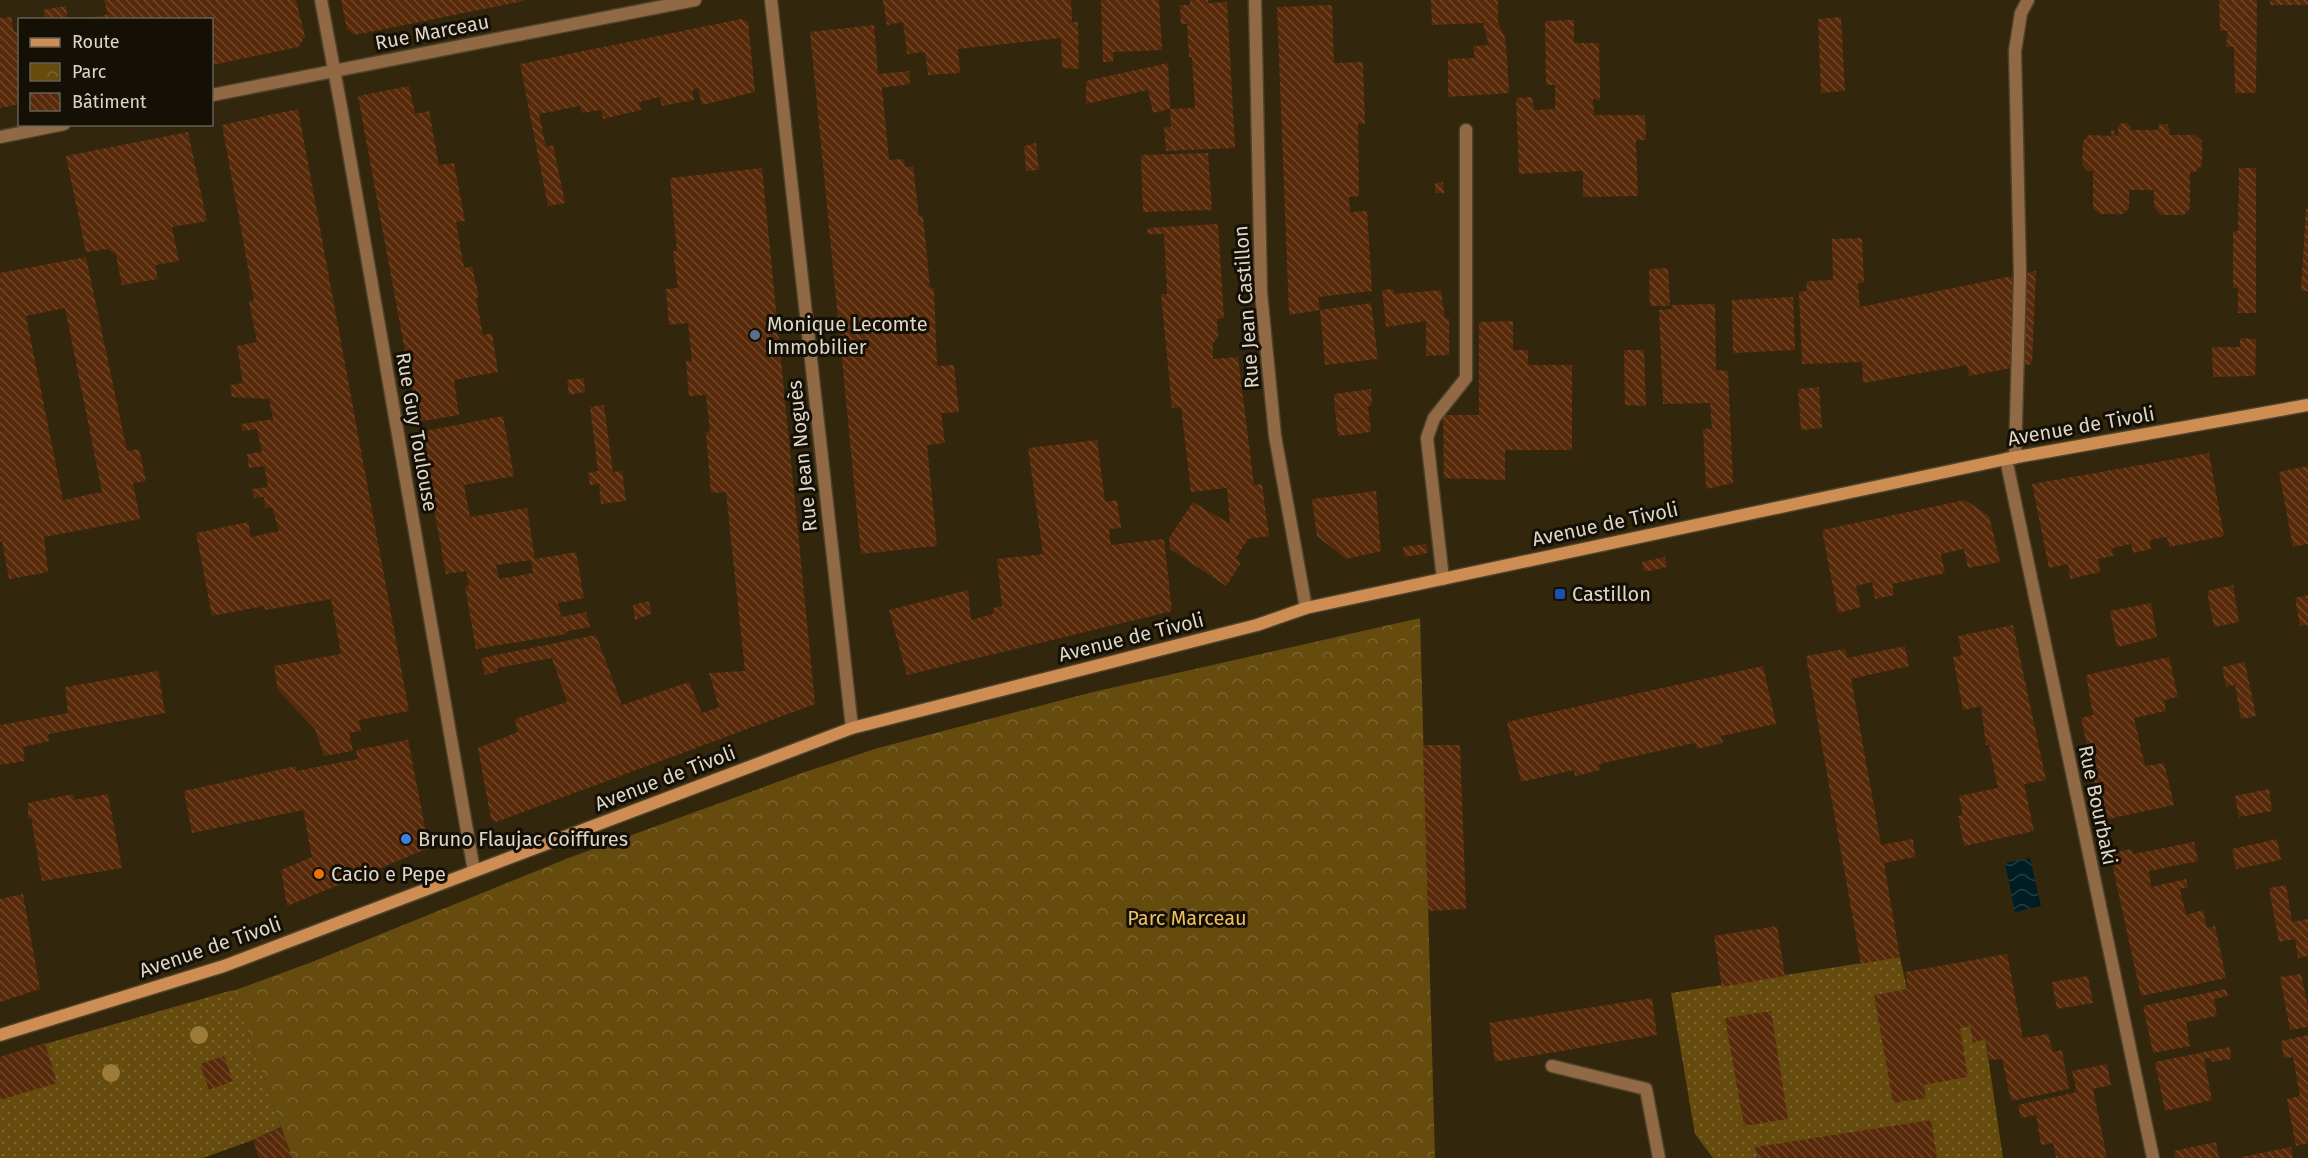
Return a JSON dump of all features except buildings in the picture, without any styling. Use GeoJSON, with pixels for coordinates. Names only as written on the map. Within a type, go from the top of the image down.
{"type":"FeatureCollection","features":[{"type":"Feature","properties":{"kind":"street","name":"Rue Guy Toulouse"},"geometry":{"type":"LineString","coordinates":[[321,0],[474,871]]}},
{"type":"Feature","properties":{"kind":"street","name":"Rue Marceau"},"geometry":{"type":"LineString","coordinates":[[213,95],[695,0]]}},
{"type":"Feature","properties":{"kind":"street","name":"Rue Jean Noguès"},"geometry":{"type":"LineString","coordinates":[[771,0],[852,728]]}},
{"type":"Feature","properties":{"kind":"street","name":"Rue Jean Castillon"},"geometry":{"type":"LineString","coordinates":[[1255,0],[1261,293],[1275,436],[1306,608]]}},
{"type":"Feature","properties":{"kind":"street","name":"Rue Bourbaki"},"geometry":{"type":"LineString","coordinates":[[2028,0],[2021,13],[2015,51],[2020,275],[2010,458],[2153,1158]]}},
{"type":"Feature","properties":{"kind":"street"},"geometry":{"type":"LineString","coordinates":[[0,137],[54,126]]}},
{"type":"Feature","properties":{"kind":"street"},"geometry":{"type":"LineString","coordinates":[[1443,579],[1427,438],[1434,418],[1466,378],[1466,130]]}},
{"type":"Feature","properties":{"kind":"street","name":"Avenue de Tivoli"},"geometry":{"type":"LineString","coordinates":[[0,1035],[224,966],[852,728],[1257,625],[1306,608],[2010,458],[2308,405]]}},
{"type":"Feature","properties":{"kind":"street"},"geometry":{"type":"LineString","coordinates":[[1552,1066],[1647,1089],[1659,1158]]}},
{"type":"Feature","properties":{"kind":"green space","name":"Parc Marceau"},"geometry":{"type":"Polygon","coordinates":[[[1420,618],[1435,1158],[292,1158],[233,991],[312,962],[571,857],[805,772],[878,748],[1093,692],[1420,618]]]}},
{"type":"Feature","properties":{"kind":"green space"},"geometry":{"type":"Polygon","coordinates":[[[1900,957],[1917,1035],[1983,1023],[2003,1158],[1713,1158],[1695,1134],[1671,993],[1900,957]]]}},
{"type":"Feature","properties":{"kind":"green space"},"geometry":{"type":"Polygon","coordinates":[[[233,990],[281,1127],[203,1158],[0,1158],[0,1057],[233,990]]]}},
{"type":"Feature","properties":{"kind":"water"},"geometry":{"type":"Polygon","coordinates":[[[2030,858],[2041,906],[2015,912],[2005,863],[2030,858]]]}},
{"type":"Feature","properties":{"kind":"place","name":"Monique Lecomte Immobilier"},"geometry":{"type":"Point","coordinates":[755,335]}},
{"type":"Feature","properties":{"kind":"place","name":"Castillon"},"geometry":{"type":"Point","coordinates":[1560,594]}},
{"type":"Feature","properties":{"kind":"place","name":"Bruno Flaujac Coiffures"},"geometry":{"type":"Point","coordinates":[406,839]}},
{"type":"Feature","properties":{"kind":"place","name":"Cacio e Pepe"},"geometry":{"type":"Point","coordinates":[319,874]}}]}
